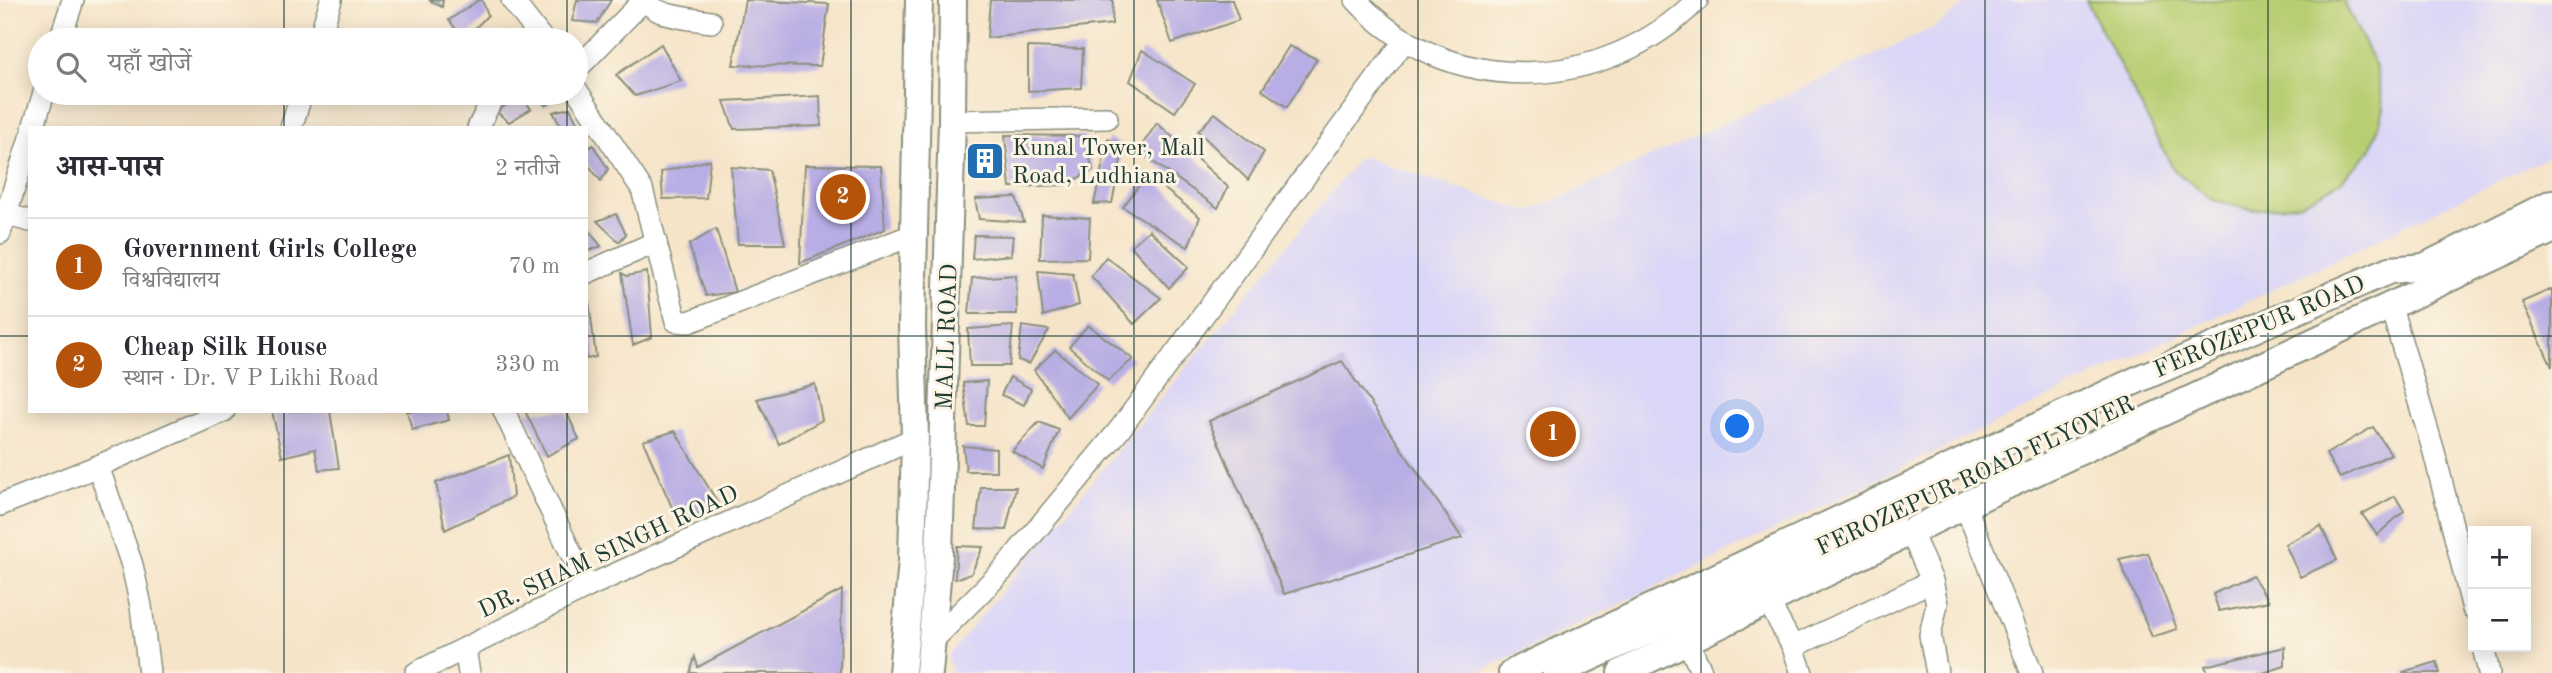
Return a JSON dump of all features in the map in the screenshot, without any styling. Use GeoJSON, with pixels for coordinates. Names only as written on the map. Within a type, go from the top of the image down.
{"type":"FeatureCollection","features":[{"type":"Feature","properties":{"kind":"main road","name":"MALL ROAD"},"geometry":{"type":"LineString","coordinates":[[902,673],[912,560],[915,438],[912,325],[919,0]]}},
{"type":"Feature","properties":{"kind":"main road","name":"MALL ROAD"},"geometry":{"type":"LineString","coordinates":[[929,673],[939,556],[953,0]]}},
{"type":"Feature","properties":{"kind":"main road","name":"FEROZEPUR ROAD"},"geometry":{"type":"LineString","coordinates":[[1512,673],[2143,377],[2389,270],[2424,267],[2552,203]]}},
{"type":"Feature","properties":{"kind":"main road"},"geometry":{"type":"LineString","coordinates":[[2392,292],[2552,230]]}},
{"type":"Feature","properties":{"kind":"main road"},"geometry":{"type":"LineString","coordinates":[[1621,673],[1965,505],[2311,344],[2392,292],[2424,267]]}},
{"type":"Feature","properties":{"kind":"main road","name":"FEROZEPUR ROAD FLYOVER"},"geometry":{"type":"LineString","coordinates":[[1556,673],[1703,606],[2107,412],[2392,292]]}},
{"type":"Feature","properties":{"kind":"street"},"geometry":{"type":"LineString","coordinates":[[64,28],[73,0]]}},
{"type":"Feature","properties":{"kind":"street"},"geometry":{"type":"LineString","coordinates":[[323,28],[331,0]]}},
{"type":"Feature","properties":{"kind":"street"},"geometry":{"type":"LineString","coordinates":[[512,0],[534,28]]}},
{"type":"Feature","properties":{"kind":"street"},"geometry":{"type":"LineString","coordinates":[[588,58],[645,0],[653,9],[663,13],[711,22]]}},
{"type":"Feature","properties":{"kind":"street"},"geometry":{"type":"LineString","coordinates":[[1356,0],[1369,14],[1405,40],[1449,60],[1496,71],[1543,73],[1591,65],[1635,47],[1677,20],[1697,0]]}},
{"type":"Feature","properties":{"kind":"street"},"geometry":{"type":"LineString","coordinates":[[931,642],[1003,569],[1120,429],[1405,40]]}},
{"type":"Feature","properties":{"kind":"street"},"geometry":{"type":"LineString","coordinates":[[34,126],[40,105]]}},
{"type":"Feature","properties":{"kind":"street"},"geometry":{"type":"LineString","coordinates":[[292,126],[298,105]]}},
{"type":"Feature","properties":{"kind":"street"},"geometry":{"type":"LineString","coordinates":[[479,126],[489,105]]}},
{"type":"Feature","properties":{"kind":"street"},"geometry":{"type":"LineString","coordinates":[[587,105],[642,189],[676,321],[682,323],[915,234]]}},
{"type":"Feature","properties":{"kind":"street"},"geometry":{"type":"LineString","coordinates":[[952,121],[1107,118]]}},
{"type":"Feature","properties":{"kind":"street"},"geometry":{"type":"LineString","coordinates":[[28,144],[2,220],[28,221]]}},
{"type":"Feature","properties":{"kind":"street"},"geometry":{"type":"LineString","coordinates":[[588,272],[656,242]]}},
{"type":"Feature","properties":{"kind":"street"},"geometry":{"type":"LineString","coordinates":[[2392,292],[2468,589]]}},
{"type":"Feature","properties":{"kind":"street"},"geometry":{"type":"LineString","coordinates":[[0,505],[219,413]]}},
{"type":"Feature","properties":{"kind":"street"},"geometry":{"type":"LineString","coordinates":[[506,413],[587,587]]}},
{"type":"Feature","properties":{"kind":"street","name":"DR. SHAM SINGH ROAD"},"geometry":{"type":"LineString","coordinates":[[416,673],[587,587],[915,438]]}},
{"type":"Feature","properties":{"kind":"street"},"geometry":{"type":"LineString","coordinates":[[98,466],[132,565],[141,606],[149,673]]}},
{"type":"Feature","properties":{"kind":"street"},"geometry":{"type":"LineString","coordinates":[[1965,505],[2032,673]]}},
{"type":"Feature","properties":{"kind":"street"},"geometry":{"type":"LineString","coordinates":[[1911,532],[1931,581],[1937,604],[1930,635],[1937,673]]}},
{"type":"Feature","properties":{"kind":"street"},"geometry":{"type":"LineString","coordinates":[[1793,647],[1931,581]]}},
{"type":"Feature","properties":{"kind":"street"},"geometry":{"type":"LineString","coordinates":[[1768,601],[1793,647],[1802,673]]}},
{"type":"Feature","properties":{"kind":"street"},"geometry":{"type":"LineString","coordinates":[[1687,640],[1702,673]]}},
{"type":"Feature","properties":{"kind":"street"},"geometry":{"type":"LineString","coordinates":[[465,649],[469,673]]}},
{"type":"Feature","properties":{"kind":"street"},"geometry":{"type":"LineString","coordinates":[[2484,652],[2489,673]]}},
{"type":"Feature","properties":{"kind":"shaded area"},"geometry":{"type":"Polygon","coordinates":[[[1970,0],[2552,0],[2552,155],[1477,673],[952,673],[948,656],[1361,156],[1529,212],[1934,28],[1970,0]]]}},
{"type":"Feature","properties":{"kind":"green space"},"geometry":{"type":"Polygon","coordinates":[[[2086,0],[2343,0],[2376,67],[2384,109],[2371,150],[2340,182],[2300,204],[2252,210],[2213,200],[2174,170],[2086,0]]]}},
{"type":"Feature","properties":{"kind":"building"},"geometry":{"type":"Polygon","coordinates":[[[429,0],[443,0],[442,7],[429,0]]]}},
{"type":"Feature","properties":{"kind":"building"},"geometry":{"type":"Polygon","coordinates":[[[479,0],[482,0],[488,15],[476,28],[455,28],[449,20],[479,0]]]}},
{"type":"Feature","properties":{"kind":"building"},"geometry":{"type":"Polygon","coordinates":[[[577,0],[611,0],[597,23],[572,21],[577,0]]]}},
{"type":"Feature","properties":{"kind":"building"},"geometry":{"type":"Polygon","coordinates":[[[745,0],[829,4],[820,66],[733,65],[745,0]]]}},
{"type":"Feature","properties":{"kind":"building"},"geometry":{"type":"Polygon","coordinates":[[[990,0],[1113,0],[1112,24],[987,38],[990,0]]]}},
{"type":"Feature","properties":{"kind":"building"},"geometry":{"type":"Polygon","coordinates":[[[1157,0],[1232,0],[1239,20],[1172,43],[1157,0]]]}},
{"type":"Feature","properties":{"kind":"building"},"geometry":{"type":"Polygon","coordinates":[[[661,44],[681,81],[635,96],[616,75],[661,44]]]}},
{"type":"Feature","properties":{"kind":"building"},"geometry":{"type":"Polygon","coordinates":[[[1289,46],[1317,59],[1287,107],[1262,90],[1289,46]]]}},
{"type":"Feature","properties":{"kind":"building"},"geometry":{"type":"Polygon","coordinates":[[[1028,47],[1083,49],[1081,88],[1028,91],[1028,47]]]}},
{"type":"Feature","properties":{"kind":"building"},"geometry":{"type":"Polygon","coordinates":[[[1142,50],[1195,84],[1175,112],[1130,81],[1142,50]]]}},
{"type":"Feature","properties":{"kind":"building"},"geometry":{"type":"Polygon","coordinates":[[[820,96],[821,126],[734,129],[724,101],[820,96]]]}},
{"type":"Feature","properties":{"kind":"building"},"geometry":{"type":"Polygon","coordinates":[[[506,105],[528,105],[531,109],[509,122],[497,112],[506,105]]]}},
{"type":"Feature","properties":{"kind":"building"},"geometry":{"type":"Polygon","coordinates":[[[570,108],[579,126],[561,126],[553,112],[570,108]]]}},
{"type":"Feature","properties":{"kind":"building"},"geometry":{"type":"Polygon","coordinates":[[[1215,113],[1264,152],[1248,180],[1198,131],[1215,113]]]}},
{"type":"Feature","properties":{"kind":"building"},"geometry":{"type":"Polygon","coordinates":[[[1157,123],[1228,187],[1218,208],[1138,151],[1157,123]]]}},
{"type":"Feature","properties":{"kind":"building"},"geometry":{"type":"Polygon","coordinates":[[[1005,135],[1084,136],[1093,170],[1065,185],[1010,187],[1005,135]]]}},
{"type":"Feature","properties":{"kind":"building"},"geometry":{"type":"Polygon","coordinates":[[[1108,139],[1124,145],[1112,203],[1094,204],[1108,139]]]}},
{"type":"Feature","properties":{"kind":"building"},"geometry":{"type":"Polygon","coordinates":[[[593,145],[608,169],[601,181],[588,165],[588,149],[593,145]]]}},
{"type":"Feature","properties":{"kind":"building","name":"Kunal Tower, Mall Road, Ludhiana"},"geometry":{"type":"Polygon","coordinates":[[[997,148],[999,172],[972,173],[971,149],[997,148]]]}},
{"type":"Feature","properties":{"kind":"building"},"geometry":{"type":"Polygon","coordinates":[[[710,160],[706,198],[663,199],[661,172],[710,160]]]}},
{"type":"Feature","properties":{"kind":"building"},"geometry":{"type":"Polygon","coordinates":[[[805,165],[881,166],[885,229],[800,263],[805,165]]]}},
{"type":"Feature","properties":{"kind":"building"},"geometry":{"type":"Polygon","coordinates":[[[731,167],[769,170],[785,244],[738,244],[731,167]]]}},
{"type":"Feature","properties":{"kind":"building"},"geometry":{"type":"Polygon","coordinates":[[[1147,175],[1200,217],[1188,247],[1123,207],[1147,175]]]}},
{"type":"Feature","properties":{"kind":"building"},"geometry":{"type":"Polygon","coordinates":[[[1016,197],[1024,222],[979,219],[975,199],[1016,197]]]}},
{"type":"Feature","properties":{"kind":"building"},"geometry":{"type":"Polygon","coordinates":[[[616,214],[626,234],[619,242],[597,221],[616,214]]]}},
{"type":"Feature","properties":{"kind":"building"},"geometry":{"type":"Polygon","coordinates":[[[1042,215],[1090,218],[1088,258],[1040,259],[1042,215]]]}},
{"type":"Feature","properties":{"kind":"building"},"geometry":{"type":"Polygon","coordinates":[[[716,229],[735,292],[706,296],[689,245],[716,229]]]}},
{"type":"Feature","properties":{"kind":"building"},"geometry":{"type":"Polygon","coordinates":[[[588,230],[601,246],[588,251],[588,230]]]}},
{"type":"Feature","properties":{"kind":"building"},"geometry":{"type":"Polygon","coordinates":[[[1149,230],[1189,267],[1169,288],[1131,246],[1149,230]]]}},
{"type":"Feature","properties":{"kind":"building"},"geometry":{"type":"Polygon","coordinates":[[[974,235],[1013,236],[1011,255],[972,259],[974,235]]]}},
{"type":"Feature","properties":{"kind":"building"},"geometry":{"type":"Polygon","coordinates":[[[1106,257],[1161,298],[1134,324],[1091,276],[1106,257]]]}},
{"type":"Feature","properties":{"kind":"building"},"geometry":{"type":"Polygon","coordinates":[[[1038,271],[1073,274],[1079,305],[1043,316],[1038,271]]]}},
{"type":"Feature","properties":{"kind":"building"},"geometry":{"type":"Polygon","coordinates":[[[647,272],[652,337],[633,345],[622,273],[627,276],[647,272]]]}},
{"type":"Feature","properties":{"kind":"building"},"geometry":{"type":"Polygon","coordinates":[[[1016,275],[1017,314],[969,314],[972,278],[1016,275]]]}},
{"type":"Feature","properties":{"kind":"building"},"geometry":{"type":"Polygon","coordinates":[[[2552,289],[2552,367],[2522,302],[2552,289]]]}},
{"type":"Feature","properties":{"kind":"building"},"geometry":{"type":"Polygon","coordinates":[[[588,302],[596,357],[588,359],[588,302]]]}},
{"type":"Feature","properties":{"kind":"building"},"geometry":{"type":"Polygon","coordinates":[[[1088,325],[1133,359],[1108,381],[1069,347],[1088,325]]]}},
{"type":"Feature","properties":{"kind":"building"},"geometry":{"type":"Polygon","coordinates":[[[1013,326],[1009,366],[970,366],[968,329],[1013,326]]]}},
{"type":"Feature","properties":{"kind":"building"},"geometry":{"type":"Polygon","coordinates":[[[1022,326],[1049,330],[1029,364],[1018,360],[1022,326]]]}},
{"type":"Feature","properties":{"kind":"building"},"geometry":{"type":"Polygon","coordinates":[[[1055,350],[1098,384],[1068,418],[1034,370],[1055,350]]]}},
{"type":"Feature","properties":{"kind":"building"},"geometry":{"type":"Polygon","coordinates":[[[1342,361],[1462,538],[1284,594],[1209,421],[1342,361]]]}},
{"type":"Feature","properties":{"kind":"building"},"geometry":{"type":"Polygon","coordinates":[[[1010,377],[1031,389],[1024,405],[1001,395],[1010,377]]]}},
{"type":"Feature","properties":{"kind":"building"},"geometry":{"type":"Polygon","coordinates":[[[987,381],[984,426],[969,426],[963,383],[987,381]]]}},
{"type":"Feature","properties":{"kind":"building"},"geometry":{"type":"Polygon","coordinates":[[[815,384],[822,420],[779,444],[757,399],[815,384]]]}},
{"type":"Feature","properties":{"kind":"building"},"geometry":{"type":"Polygon","coordinates":[[[272,413],[330,413],[339,468],[319,470],[315,449],[282,457],[272,413]]]}},
{"type":"Feature","properties":{"kind":"building"},"geometry":{"type":"Polygon","coordinates":[[[408,413],[447,413],[449,420],[412,430],[408,413]]]}},
{"type":"Feature","properties":{"kind":"building"},"geometry":{"type":"Polygon","coordinates":[[[526,413],[567,413],[579,439],[547,456],[526,413]]]}},
{"type":"Feature","properties":{"kind":"building"},"geometry":{"type":"Polygon","coordinates":[[[1039,422],[1059,430],[1043,469],[1012,451],[1039,422]]]}},
{"type":"Feature","properties":{"kind":"building"},"geometry":{"type":"Polygon","coordinates":[[[2373,427],[2391,454],[2340,478],[2326,454],[2373,427]]]}},
{"type":"Feature","properties":{"kind":"building"},"geometry":{"type":"Polygon","coordinates":[[[675,431],[720,507],[678,521],[643,441],[675,431]]]}},
{"type":"Feature","properties":{"kind":"building"},"geometry":{"type":"Polygon","coordinates":[[[963,446],[996,449],[996,471],[966,471],[963,446]]]}},
{"type":"Feature","properties":{"kind":"building"},"geometry":{"type":"Polygon","coordinates":[[[509,455],[513,497],[445,530],[436,483],[509,455]]]}},
{"type":"Feature","properties":{"kind":"building"},"geometry":{"type":"Polygon","coordinates":[[[981,487],[1016,487],[1006,530],[976,529],[981,487]]]}},
{"type":"Feature","properties":{"kind":"building"},"geometry":{"type":"Polygon","coordinates":[[[2395,496],[2404,511],[2377,535],[2362,514],[2395,496]]]}},
{"type":"Feature","properties":{"kind":"building"},"geometry":{"type":"Polygon","coordinates":[[[2321,526],[2337,560],[2300,577],[2285,544],[2321,526]]]}},
{"type":"Feature","properties":{"kind":"building"},"geometry":{"type":"Polygon","coordinates":[[[957,546],[983,547],[971,574],[955,579],[957,546]]]}},
{"type":"Feature","properties":{"kind":"building"},"geometry":{"type":"Polygon","coordinates":[[[2148,553],[2177,629],[2152,637],[2119,559],[2148,553]]]}},
{"type":"Feature","properties":{"kind":"building"},"geometry":{"type":"Polygon","coordinates":[[[2252,575],[2269,601],[2219,611],[2213,594],[2252,575]]]}},
{"type":"Feature","properties":{"kind":"building"},"geometry":{"type":"Polygon","coordinates":[[[842,590],[840,673],[690,673],[695,657],[698,667],[842,590]]]}},
{"type":"Feature","properties":{"kind":"building"},"geometry":{"type":"Polygon","coordinates":[[[2285,647],[2285,666],[2263,673],[2208,673],[2205,666],[2285,647]]]}},
{"type":"Feature","properties":{"kind":"building"},"geometry":{"type":"Polygon","coordinates":[[[2437,662],[2440,673],[2403,673],[2403,672],[2437,662]]]}},
{"type":"Feature","properties":{"kind":"place","name":"Kunal Tower, Mall Road, Ludhiana"},"geometry":{"type":"Point","coordinates":[985,161]}},
{"type":"Feature","properties":{"kind":"place","name":"Cheap Silk House"},"geometry":{"type":"Point","coordinates":[843,197]}},
{"type":"Feature","properties":{"kind":"place","name":"Government Girls College"},"geometry":{"type":"Point","coordinates":[1553,434]}}]}
